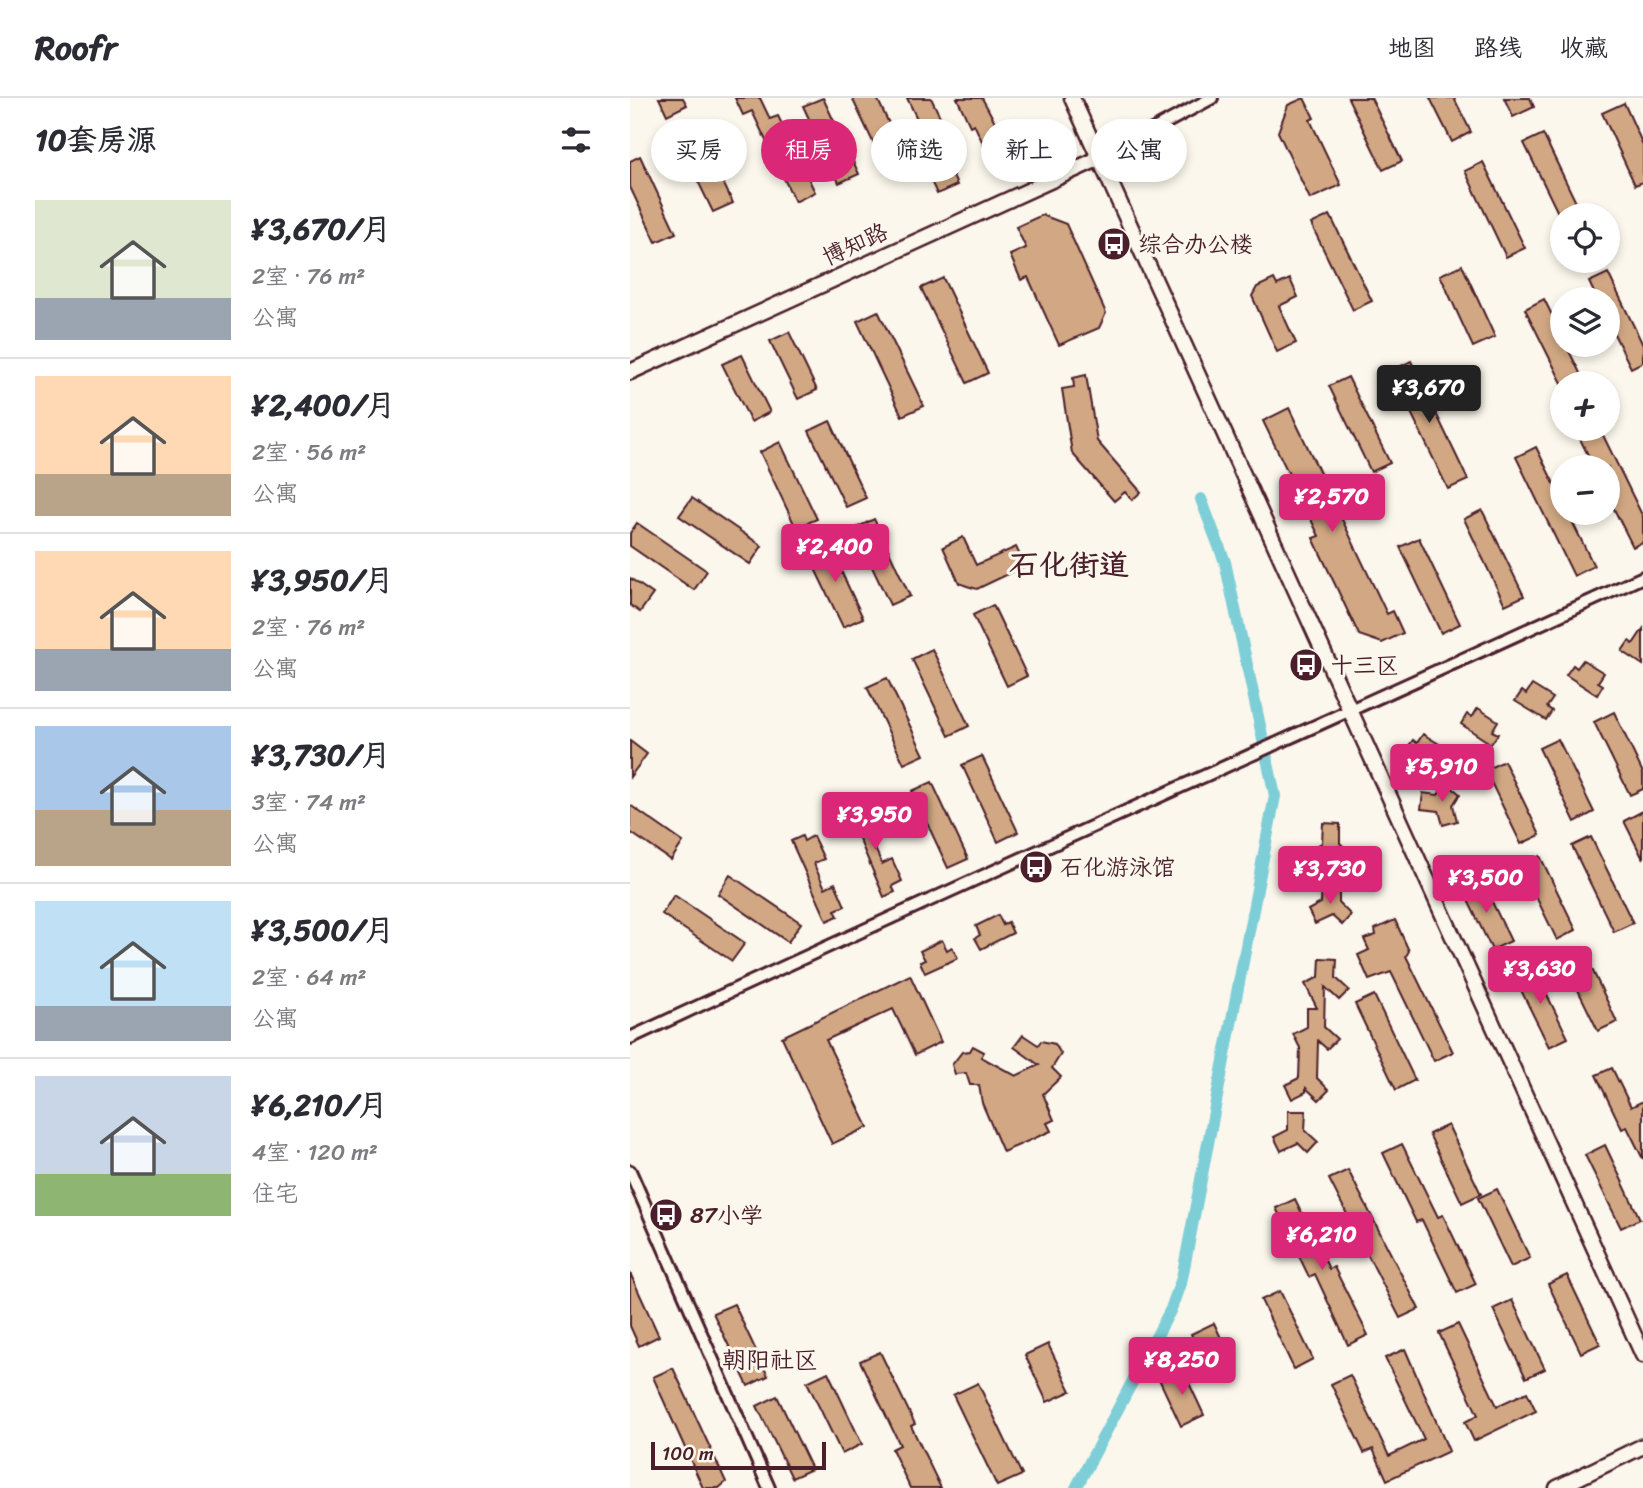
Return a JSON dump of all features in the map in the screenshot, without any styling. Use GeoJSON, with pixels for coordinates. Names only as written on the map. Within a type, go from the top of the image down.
{"type":"FeatureCollection","features":[{"type":"Feature","properties":{"kind":"street"},"geometry":{"type":"LineString","coordinates":[[1072,98],[1091,139]]}},
{"type":"Feature","properties":{"kind":"street"},"geometry":{"type":"LineString","coordinates":[[1173,119],[1212,98]]}},
{"type":"Feature","properties":{"kind":"street","name":"博知路"},"geometry":{"type":"LineString","coordinates":[[630,372],[1091,162]]}},
{"type":"Feature","properties":{"kind":"street"},"geometry":{"type":"LineString","coordinates":[[1111,182],[1643,1354]]}},
{"type":"Feature","properties":{"kind":"street"},"geometry":{"type":"LineString","coordinates":[[630,1038],[960,884],[1351,711],[1643,577]]}},
{"type":"Feature","properties":{"kind":"street"},"geometry":{"type":"LineString","coordinates":[[630,1171],[769,1488]]}},
{"type":"Feature","properties":{"kind":"street"},"geometry":{"type":"LineString","coordinates":[[1557,1488],[1643,1446]]}},
{"type":"Feature","properties":{"kind":"building"},"geometry":{"type":"Polygon","coordinates":[[[659,98],[683,98],[687,105],[667,115],[659,98]]]}},
{"type":"Feature","properties":{"kind":"building"},"geometry":{"type":"Polygon","coordinates":[[[735,98],[760,98],[770,119],[761,119],[761,130],[752,111],[743,115],[735,98]]]}},
{"type":"Feature","properties":{"kind":"building"},"geometry":{"type":"Polygon","coordinates":[[[823,98],[833,119],[809,119],[803,106],[823,98]]]}},
{"type":"Feature","properties":{"kind":"building"},"geometry":{"type":"Polygon","coordinates":[[[852,98],[877,98],[887,119],[871,119],[871,138],[852,98]]]}},
{"type":"Feature","properties":{"kind":"building"},"geometry":{"type":"Polygon","coordinates":[[[907,98],[931,98],[941,119],[917,119],[907,98]]]}},
{"type":"Feature","properties":{"kind":"building"},"geometry":{"type":"Polygon","coordinates":[[[957,98],[982,98],[993,119],[981,119],[981,139],[974,124],[970,126],[957,98]]]}},
{"type":"Feature","properties":{"kind":"building"},"geometry":{"type":"Polygon","coordinates":[[[1304,98],[1314,118],[1310,120],[1341,185],[1310,199],[1278,132],[1288,105],[1304,98]]]}},
{"type":"Feature","properties":{"kind":"building"},"geometry":{"type":"Polygon","coordinates":[[[1348,98],[1371,98],[1402,161],[1383,170],[1348,98]]]}},
{"type":"Feature","properties":{"kind":"building"},"geometry":{"type":"Polygon","coordinates":[[[1430,98],[1454,98],[1471,132],[1452,142],[1430,98]]]}},
{"type":"Feature","properties":{"kind":"building"},"geometry":{"type":"Polygon","coordinates":[[[1504,98],[1530,98],[1534,107],[1513,117],[1504,98]]]}},
{"type":"Feature","properties":{"kind":"building"},"geometry":{"type":"Polygon","coordinates":[[[1624,103],[1643,145],[1643,182],[1635,185],[1602,113],[1624,103]]]}},
{"type":"Feature","properties":{"kind":"building"},"geometry":{"type":"Polygon","coordinates":[[[1543,134],[1576,203],[1553,203],[1524,143],[1543,134]]]}},
{"type":"Feature","properties":{"kind":"building"},"geometry":{"type":"Polygon","coordinates":[[[640,156],[676,233],[656,242],[630,187],[630,161],[640,156]]]}},
{"type":"Feature","properties":{"kind":"building"},"geometry":{"type":"Polygon","coordinates":[[[1483,162],[1525,248],[1506,257],[1465,171],[1483,162]]]}},
{"type":"Feature","properties":{"kind":"building"},"geometry":{"type":"Polygon","coordinates":[[[698,182],[723,182],[733,203],[713,212],[698,182]]]}},
{"type":"Feature","properties":{"kind":"building"},"geometry":{"type":"Polygon","coordinates":[[[786,182],[810,182],[815,192],[795,202],[786,182]]]}},
{"type":"Feature","properties":{"kind":"building"},"geometry":{"type":"Polygon","coordinates":[[[931,182],[956,182],[957,185],[937,194],[931,182]]]}},
{"type":"Feature","properties":{"kind":"building"},"geometry":{"type":"Polygon","coordinates":[[[1042,215],[1066,224],[1106,313],[1099,328],[1059,345],[1028,277],[1021,280],[1010,255],[1026,248],[1016,227],[1042,215]]]}},
{"type":"Feature","properties":{"kind":"building"},"geometry":{"type":"Polygon","coordinates":[[[1330,215],[1372,301],[1353,310],[1311,224],[1330,215]]]}},
{"type":"Feature","properties":{"kind":"building"},"geometry":{"type":"Polygon","coordinates":[[[1462,265],[1495,337],[1473,347],[1440,275],[1462,265]]]}},
{"type":"Feature","properties":{"kind":"building"},"geometry":{"type":"Polygon","coordinates":[[[1608,273],[1615,287],[1591,287],[1589,282],[1608,273]]]}},
{"type":"Feature","properties":{"kind":"building"},"geometry":{"type":"Polygon","coordinates":[[[943,278],[988,373],[967,383],[921,288],[943,278]]]}},
{"type":"Feature","properties":{"kind":"building"},"geometry":{"type":"Polygon","coordinates":[[[1274,279],[1277,285],[1290,279],[1298,297],[1279,306],[1296,343],[1277,352],[1252,296],[1257,287],[1274,279]]]}},
{"type":"Feature","properties":{"kind":"building"},"geometry":{"type":"Polygon","coordinates":[[[1620,298],[1643,345],[1643,362],[1631,368],[1620,346],[1620,298]]]}},
{"type":"Feature","properties":{"kind":"building"},"geometry":{"type":"Polygon","coordinates":[[[1544,299],[1550,311],[1550,357],[1572,357],[1579,371],[1556,371],[1525,309],[1544,299]]]}},
{"type":"Feature","properties":{"kind":"building"},"geometry":{"type":"Polygon","coordinates":[[[878,311],[924,406],[902,416],[857,321],[878,311]]]}},
{"type":"Feature","properties":{"kind":"building"},"geometry":{"type":"Polygon","coordinates":[[[789,332],[817,390],[798,399],[770,341],[789,332]]]}},
{"type":"Feature","properties":{"kind":"building"},"geometry":{"type":"Polygon","coordinates":[[[742,355],[770,412],[751,422],[722,364],[742,355]]]}},
{"type":"Feature","properties":{"kind":"building"},"geometry":{"type":"Polygon","coordinates":[[[1411,361],[1468,480],[1448,489],[1391,371],[1411,361]]]}},
{"type":"Feature","properties":{"kind":"building"},"geometry":{"type":"Polygon","coordinates":[[[1086,375],[1097,441],[1141,492],[1132,500],[1125,492],[1114,501],[1072,453],[1062,389],[1074,387],[1073,378],[1086,375]]]}},
{"type":"Feature","properties":{"kind":"building"},"geometry":{"type":"Polygon","coordinates":[[[1348,377],[1390,463],[1371,472],[1329,386],[1348,377]]]}},
{"type":"Feature","properties":{"kind":"building"},"geometry":{"type":"Polygon","coordinates":[[[1289,408],[1387,614],[1393,611],[1403,633],[1382,643],[1359,635],[1313,538],[1319,536],[1263,421],[1289,408]]]}},
{"type":"Feature","properties":{"kind":"building"},"geometry":{"type":"Polygon","coordinates":[[[830,421],[866,498],[846,507],[809,431],[830,421]]]}},
{"type":"Feature","properties":{"kind":"building"},"geometry":{"type":"Polygon","coordinates":[[[1581,441],[1606,441],[1613,455],[1588,455],[1581,441]]]}},
{"type":"Feature","properties":{"kind":"building"},"geometry":{"type":"Polygon","coordinates":[[[780,442],[817,519],[796,528],[760,452],[780,442]]]}},
{"type":"Feature","properties":{"kind":"building"},"geometry":{"type":"Polygon","coordinates":[[[1536,447],[1550,476],[1550,525],[1574,525],[1594,566],[1574,576],[1516,457],[1536,447]]]}},
{"type":"Feature","properties":{"kind":"building"},"geometry":{"type":"Polygon","coordinates":[[[1620,470],[1643,517],[1643,542],[1633,547],[1620,521],[1620,470]]]}},
{"type":"Feature","properties":{"kind":"building"},"geometry":{"type":"Polygon","coordinates":[[[692,498],[762,546],[750,564],[679,516],[692,498]]]}},
{"type":"Feature","properties":{"kind":"building"},"geometry":{"type":"Polygon","coordinates":[[[1482,510],[1524,596],[1505,605],[1464,519],[1482,510]]]}},
{"type":"Feature","properties":{"kind":"building"},"geometry":{"type":"Polygon","coordinates":[[[874,519],[910,596],[890,605],[854,529],[874,519]]]}},
{"type":"Feature","properties":{"kind":"building"},"geometry":{"type":"Polygon","coordinates":[[[637,523],[707,571],[694,590],[630,546],[630,533],[637,523]]]}},
{"type":"Feature","properties":{"kind":"building"},"geometry":{"type":"Polygon","coordinates":[[[963,537],[976,565],[1016,547],[1025,566],[977,589],[959,583],[943,547],[963,537]]]}},
{"type":"Feature","properties":{"kind":"building"},"geometry":{"type":"Polygon","coordinates":[[[1419,538],[1460,624],[1441,633],[1400,547],[1419,538]]]}},
{"type":"Feature","properties":{"kind":"building"},"geometry":{"type":"Polygon","coordinates":[[[827,541],[863,618],[843,627],[806,550],[827,541]]]}},
{"type":"Feature","properties":{"kind":"building"},"geometry":{"type":"Polygon","coordinates":[[[630,578],[653,594],[640,612],[630,605],[630,578]]]}},
{"type":"Feature","properties":{"kind":"building"},"geometry":{"type":"Polygon","coordinates":[[[993,605],[1027,676],[1007,686],[973,615],[993,605]]]}},
{"type":"Feature","properties":{"kind":"building"},"geometry":{"type":"Polygon","coordinates":[[[1643,629],[1643,665],[1622,651],[1629,641],[1633,644],[1643,629]]]}},
{"type":"Feature","properties":{"kind":"building"},"geometry":{"type":"Polygon","coordinates":[[[932,649],[969,726],[949,736],[912,659],[932,649]]]}},
{"type":"Feature","properties":{"kind":"building"},"geometry":{"type":"Polygon","coordinates":[[[1583,660],[1604,673],[1598,682],[1603,685],[1597,695],[1566,675],[1573,665],[1577,668],[1583,660]]]}},
{"type":"Feature","properties":{"kind":"building"},"geometry":{"type":"Polygon","coordinates":[[[887,678],[924,755],[904,764],[867,687],[887,678]]]}},
{"type":"Feature","properties":{"kind":"building"},"geometry":{"type":"Polygon","coordinates":[[[1532,685],[1553,698],[1547,707],[1552,711],[1546,720],[1515,701],[1522,691],[1526,694],[1532,685]]]}},
{"type":"Feature","properties":{"kind":"building"},"geometry":{"type":"Polygon","coordinates":[[[1478,708],[1498,721],[1492,731],[1498,734],[1491,744],[1461,724],[1467,714],[1472,717],[1478,708]]]}},
{"type":"Feature","properties":{"kind":"building"},"geometry":{"type":"Polygon","coordinates":[[[1614,712],[1643,773],[1643,789],[1630,795],[1594,722],[1614,712]]]}},
{"type":"Feature","properties":{"kind":"building"},"geometry":{"type":"Polygon","coordinates":[[[1423,734],[1444,747],[1438,756],[1443,760],[1437,770],[1406,750],[1413,740],[1417,743],[1423,734]]]}},
{"type":"Feature","properties":{"kind":"building"},"geometry":{"type":"Polygon","coordinates":[[[1558,739],[1594,812],[1575,822],[1539,748],[1558,739]]]}},
{"type":"Feature","properties":{"kind":"building"},"geometry":{"type":"Polygon","coordinates":[[[630,741],[647,754],[630,777],[630,741]]]}},
{"type":"Feature","properties":{"kind":"building"},"geometry":{"type":"Polygon","coordinates":[[[982,756],[1018,832],[998,842],[962,765],[982,756]]]}},
{"type":"Feature","properties":{"kind":"building"},"geometry":{"type":"Polygon","coordinates":[[[1504,761],[1540,835],[1521,844],[1485,770],[1504,761]]]}},
{"type":"Feature","properties":{"kind":"building"},"geometry":{"type":"Polygon","coordinates":[[[932,782],[968,859],[948,868],[912,791],[932,782]]]}},
{"type":"Feature","properties":{"kind":"building"},"geometry":{"type":"Polygon","coordinates":[[[1446,783],[1460,794],[1453,805],[1457,821],[1443,825],[1439,811],[1421,809],[1423,793],[1438,795],[1446,783]]]}},
{"type":"Feature","properties":{"kind":"building"},"geometry":{"type":"Polygon","coordinates":[[[630,805],[683,842],[671,860],[630,832],[630,805]]]}},
{"type":"Feature","properties":{"kind":"building"},"geometry":{"type":"Polygon","coordinates":[[[860,811],[862,815],[872,811],[882,833],[872,838],[873,844],[882,864],[892,859],[902,881],[892,886],[895,892],[884,897],[849,815],[860,811]]]}},
{"type":"Feature","properties":{"kind":"building"},"geometry":{"type":"Polygon","coordinates":[[[1643,811],[1643,859],[1624,821],[1643,811]]]}},
{"type":"Feature","properties":{"kind":"building"},"geometry":{"type":"Polygon","coordinates":[[[1323,823],[1340,824],[1340,843],[1352,855],[1342,865],[1332,856],[1315,864],[1308,850],[1322,843],[1323,823]]]}},
{"type":"Feature","properties":{"kind":"building"},"geometry":{"type":"Polygon","coordinates":[[[802,836],[804,841],[813,836],[824,859],[814,863],[816,869],[825,888],[835,883],[845,906],[835,910],[838,916],[827,921],[791,841],[802,836]]]}},
{"type":"Feature","properties":{"kind":"building"},"geometry":{"type":"Polygon","coordinates":[[[1591,837],[1633,923],[1614,932],[1572,846],[1591,837]]]}},
{"type":"Feature","properties":{"kind":"building"},"geometry":{"type":"Polygon","coordinates":[[[1540,856],[1576,930],[1557,940],[1521,866],[1540,856]]]}},
{"type":"Feature","properties":{"kind":"building"},"geometry":{"type":"Polygon","coordinates":[[[730,875],[801,923],[788,942],[718,894],[730,875]]]}},
{"type":"Feature","properties":{"kind":"building"},"geometry":{"type":"Polygon","coordinates":[[[1481,879],[1511,941],[1492,950],[1462,888],[1481,879]]]}},
{"type":"Feature","properties":{"kind":"building"},"geometry":{"type":"Polygon","coordinates":[[[1322,884],[1339,884],[1339,903],[1351,915],[1342,925],[1332,916],[1315,924],[1308,910],[1321,903],[1322,884]]]}},
{"type":"Feature","properties":{"kind":"building"},"geometry":{"type":"Polygon","coordinates":[[[674,895],[745,943],[732,961],[662,914],[674,895]]]}},
{"type":"Feature","properties":{"kind":"building"},"geometry":{"type":"Polygon","coordinates":[[[998,915],[1003,925],[1008,922],[1013,933],[981,949],[975,938],[980,935],[976,926],[998,915]]]}},
{"type":"Feature","properties":{"kind":"building"},"geometry":{"type":"Polygon","coordinates":[[[1395,920],[1409,951],[1406,956],[1453,1052],[1434,1061],[1391,972],[1369,980],[1358,955],[1369,950],[1364,939],[1376,935],[1375,929],[1395,920]]]}},
{"type":"Feature","properties":{"kind":"building"},"geometry":{"type":"Polygon","coordinates":[[[942,940],[947,950],[952,947],[958,958],[925,973],[920,962],[925,960],[920,951],[942,940]]]}},
{"type":"Feature","properties":{"kind":"building"},"geometry":{"type":"Polygon","coordinates":[[[1582,948],[1617,1022],[1598,1031],[1562,957],[1582,948]]]}},
{"type":"Feature","properties":{"kind":"building"},"geometry":{"type":"Polygon","coordinates":[[[1320,958],[1337,959],[1336,978],[1349,990],[1339,1000],[1325,987],[1324,1027],[1337,1039],[1327,1049],[1318,1041],[1317,1078],[1329,1090],[1319,1100],[1306,1088],[1306,1092],[1292,1099],[1285,1085],[1299,1078],[1300,1048],[1293,1034],[1307,1027],[1307,1008],[1317,1008],[1305,984],[1319,977],[1320,958]]]}},
{"type":"Feature","properties":{"kind":"building"},"geometry":{"type":"Polygon","coordinates":[[[1532,964],[1568,1038],[1549,1047],[1513,974],[1532,964]]]}},
{"type":"Feature","properties":{"kind":"building"},"geometry":{"type":"Polygon","coordinates":[[[910,975],[941,1042],[915,1055],[893,1009],[826,1040],[868,1127],[832,1144],[782,1037],[910,975]]]}},
{"type":"Feature","properties":{"kind":"building"},"geometry":{"type":"Polygon","coordinates":[[[1374,995],[1415,1080],[1396,1090],[1355,1004],[1374,995]]]}},
{"type":"Feature","properties":{"kind":"building"},"geometry":{"type":"Polygon","coordinates":[[[1023,1035],[1038,1045],[1041,1041],[1055,1044],[1061,1054],[1052,1068],[1061,1077],[1043,1094],[1054,1120],[1047,1123],[1051,1131],[1003,1152],[982,1103],[979,1085],[970,1085],[966,1073],[955,1074],[952,1065],[962,1052],[970,1051],[973,1046],[984,1052],[981,1057],[1016,1076],[1039,1065],[1014,1047],[1023,1035]]]}},
{"type":"Feature","properties":{"kind":"building"},"geometry":{"type":"Polygon","coordinates":[[[1612,1068],[1631,1107],[1643,1101],[1643,1159],[1627,1127],[1622,1129],[1596,1075],[1612,1068]]]}},
{"type":"Feature","properties":{"kind":"building"},"geometry":{"type":"Polygon","coordinates":[[[1288,1111],[1306,1111],[1305,1130],[1318,1142],[1308,1153],[1298,1143],[1281,1151],[1274,1137],[1288,1130],[1288,1111]]]}},
{"type":"Feature","properties":{"kind":"building"},"geometry":{"type":"Polygon","coordinates":[[[1448,1125],[1481,1194],[1462,1203],[1429,1134],[1448,1125]]]}},
{"type":"Feature","properties":{"kind":"building"},"geometry":{"type":"Polygon","coordinates":[[[1402,1144],[1438,1217],[1443,1215],[1476,1284],[1457,1293],[1422,1220],[1416,1222],[1383,1153],[1402,1144]]]}},
{"type":"Feature","properties":{"kind":"building"},"geometry":{"type":"Polygon","coordinates":[[[1605,1145],[1640,1219],[1621,1228],[1585,1155],[1605,1145]]]}},
{"type":"Feature","properties":{"kind":"building"},"geometry":{"type":"Polygon","coordinates":[[[1348,1170],[1419,1309],[1400,1318],[1329,1179],[1348,1170]]]}},
{"type":"Feature","properties":{"kind":"building"},"geometry":{"type":"Polygon","coordinates":[[[1497,1189],[1530,1258],[1511,1267],[1478,1198],[1497,1189]]]}},
{"type":"Feature","properties":{"kind":"building"},"geometry":{"type":"Polygon","coordinates":[[[1295,1199],[1329,1269],[1334,1267],[1368,1335],[1348,1345],[1315,1274],[1309,1277],[1276,1208],[1295,1199]]]}},
{"type":"Feature","properties":{"kind":"building"},"geometry":{"type":"Polygon","coordinates":[[[630,1273],[659,1336],[639,1346],[630,1326],[630,1273]]]}},
{"type":"Feature","properties":{"kind":"building"},"geometry":{"type":"Polygon","coordinates":[[[1567,1275],[1600,1344],[1581,1353],[1548,1284],[1567,1275]]]}},
{"type":"Feature","properties":{"kind":"building"},"geometry":{"type":"Polygon","coordinates":[[[1280,1291],[1313,1359],[1294,1369],[1261,1300],[1280,1291]]]}},
{"type":"Feature","properties":{"kind":"building"},"geometry":{"type":"Polygon","coordinates":[[[1512,1300],[1545,1369],[1526,1378],[1493,1309],[1512,1300]]]}},
{"type":"Feature","properties":{"kind":"building"},"geometry":{"type":"Polygon","coordinates":[[[734,1304],[768,1376],[748,1386],[713,1313],[734,1304]]]}},
{"type":"Feature","properties":{"kind":"building"},"geometry":{"type":"Polygon","coordinates":[[[1214,1323],[1236,1370],[1213,1381],[1191,1334],[1214,1323]]]}},
{"type":"Feature","properties":{"kind":"building"},"geometry":{"type":"Polygon","coordinates":[[[1458,1324],[1497,1406],[1527,1392],[1536,1411],[1474,1441],[1465,1422],[1478,1415],[1439,1333],[1458,1324]]]}},
{"type":"Feature","properties":{"kind":"building"},"geometry":{"type":"Polygon","coordinates":[[[1048,1344],[1071,1391],[1047,1402],[1025,1355],[1048,1344]]]}},
{"type":"Feature","properties":{"kind":"building"},"geometry":{"type":"Polygon","coordinates":[[[1405,1349],[1449,1451],[1387,1480],[1373,1449],[1364,1453],[1331,1384],[1350,1375],[1389,1456],[1424,1439],[1385,1358],[1405,1349]]]}},
{"type":"Feature","properties":{"kind":"building"},"geometry":{"type":"Polygon","coordinates":[[[880,1352],[915,1424],[911,1426],[941,1488],[910,1488],[892,1449],[900,1445],[860,1361],[880,1352]]]}},
{"type":"Feature","properties":{"kind":"building"},"geometry":{"type":"Polygon","coordinates":[[[673,1368],[726,1482],[719,1488],[703,1488],[653,1377],[673,1368]]]}},
{"type":"Feature","properties":{"kind":"building"},"geometry":{"type":"Polygon","coordinates":[[[1182,1368],[1204,1415],[1181,1426],[1159,1379],[1182,1368]]]}},
{"type":"Feature","properties":{"kind":"building"},"geometry":{"type":"Polygon","coordinates":[[[828,1372],[862,1444],[842,1454],[807,1382],[828,1372]]]}},
{"type":"Feature","properties":{"kind":"building"},"geometry":{"type":"Polygon","coordinates":[[[978,1383],[1022,1475],[997,1486],[953,1395],[978,1383]]]}},
{"type":"Feature","properties":{"kind":"building"},"geometry":{"type":"Polygon","coordinates":[[[777,1396],[812,1469],[792,1478],[757,1406],[777,1396]]]}},
{"type":"Feature","properties":{"kind":"waterway"},"geometry":{"type":"LineString","coordinates":[[1076,1488],[1171,1309],[1182,1278],[1275,796],[1225,562],[1201,499]]}},
{"type":"Feature","properties":{"kind":"place","name":"综合办公楼"},"geometry":{"type":"Point","coordinates":[1114,244]}},
{"type":"Feature","properties":{"kind":"place","name":"十三区"},"geometry":{"type":"Point","coordinates":[1306,665]}},
{"type":"Feature","properties":{"kind":"place","name":"石化游泳馆"},"geometry":{"type":"Point","coordinates":[1036,867]}},
{"type":"Feature","properties":{"kind":"place","name":"87小学"},"geometry":{"type":"Point","coordinates":[666,1215]}},
{"type":"Feature","properties":{"kind":"district","name":"石化街道"},"geometry":{"type":"Point","coordinates":[1069,565]}},
{"type":"Feature","properties":{"kind":"district","name":"朝阳社区"},"geometry":{"type":"Point","coordinates":[770,1360]}}]}
